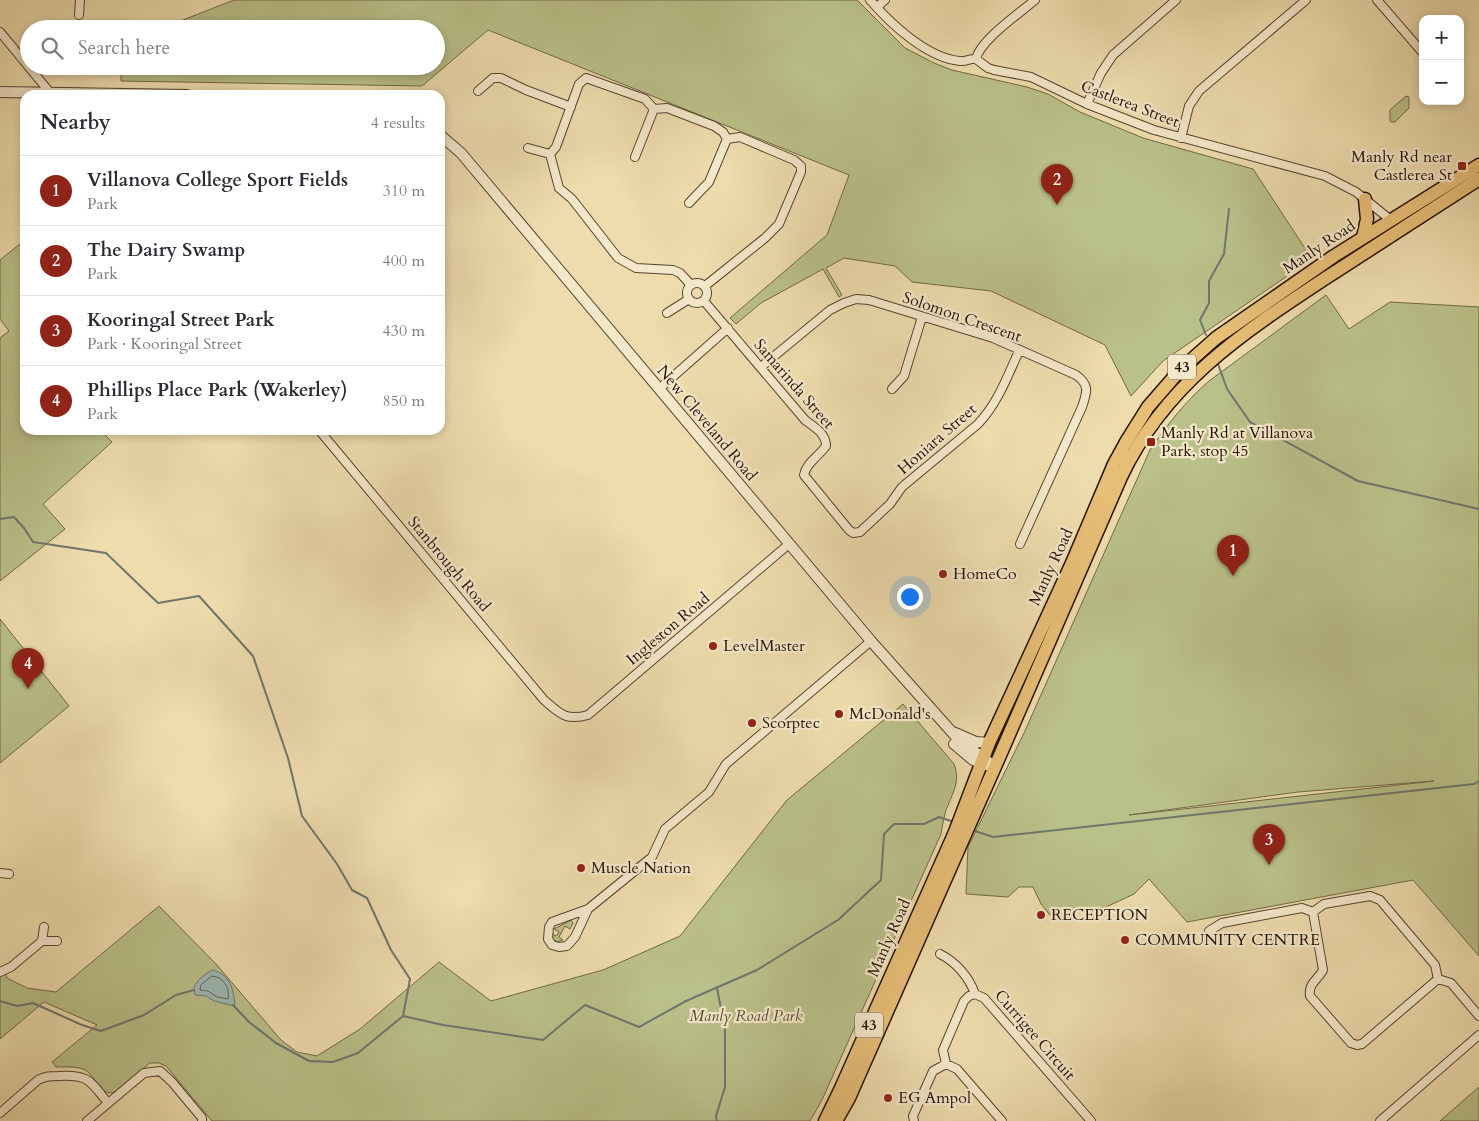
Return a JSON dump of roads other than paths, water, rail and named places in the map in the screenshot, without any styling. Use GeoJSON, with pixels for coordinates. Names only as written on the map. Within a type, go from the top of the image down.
{"type":"FeatureCollection","features":[{"type":"Feature","properties":{"kind":"main road","name":"Manly Road"},"geometry":{"type":"LineString","coordinates":[[825,1121],[955,832],[989,743],[1072,563],[1114,464],[1148,407],[1175,374],[1205,346],[1363,237],[1479,165]]}},
{"type":"Feature","properties":{"kind":"main road","name":"Manly Road"},"geometry":{"type":"LineString","coordinates":[[836,1121],[845,1106],[1121,477],[1138,444],[1157,418],[1188,382],[1236,339],[1276,310],[1479,178]]}},
{"type":"Feature","properties":{"kind":"main road"},"geometry":{"type":"LineString","coordinates":[[1363,237],[1367,219],[1365,199]]}},
{"type":"Feature","properties":{"kind":"main road"},"geometry":{"type":"LineString","coordinates":[[843,1121],[845,1106]]}},
{"type":"Feature","properties":{"kind":"street"},"geometry":{"type":"LineString","coordinates":[[79,15],[80,0]]}},
{"type":"Feature","properties":{"kind":"street","name":"Castlerea Street"},"geometry":{"type":"LineString","coordinates":[[870,0],[913,41],[929,50],[959,61],[976,59],[994,70],[1031,76],[1087,104],[1154,130],[1325,176],[1342,184],[1365,199],[1400,230]]}},
{"type":"Feature","properties":{"kind":"street"},"geometry":{"type":"LineString","coordinates":[[877,7],[885,0]]}},
{"type":"Feature","properties":{"kind":"street"},"geometry":{"type":"LineString","coordinates":[[976,59],[978,50],[987,40],[1035,0]]}},
{"type":"Feature","properties":{"kind":"street"},"geometry":{"type":"LineString","coordinates":[[1087,104],[1101,73],[1113,55],[1176,0]]}},
{"type":"Feature","properties":{"kind":"street"},"geometry":{"type":"LineString","coordinates":[[1181,138],[1189,106],[1199,91],[1306,0]]}},
{"type":"Feature","properties":{"kind":"street"},"geometry":{"type":"LineString","coordinates":[[1377,0],[1419,48]]}},
{"type":"Feature","properties":{"kind":"street"},"geometry":{"type":"LineString","coordinates":[[0,32],[20,56]]}},
{"type":"Feature","properties":{"kind":"street"},"geometry":{"type":"LineString","coordinates":[[35,75],[48,90]]}},
{"type":"Feature","properties":{"kind":"street"},"geometry":{"type":"LineString","coordinates":[[478,91],[493,78],[501,78],[526,90],[571,106]]}},
{"type":"Feature","properties":{"kind":"street"},"geometry":{"type":"LineString","coordinates":[[550,154],[556,147],[579,84],[586,78],[591,78],[645,99],[654,109]]}},
{"type":"Feature","properties":{"kind":"street"},"geometry":{"type":"LineString","coordinates":[[0,92],[20,93]]}},
{"type":"Feature","properties":{"kind":"street"},"geometry":{"type":"LineString","coordinates":[[654,109],[667,108],[714,126],[724,132],[727,139],[709,182],[689,203]]}},
{"type":"Feature","properties":{"kind":"street"},"geometry":{"type":"LineString","coordinates":[[634,157],[654,109]]}},
{"type":"Feature","properties":{"kind":"street"},"geometry":{"type":"LineString","coordinates":[[705,286],[780,224],[801,172],[801,166],[794,160],[740,137],[727,139]]}},
{"type":"Feature","properties":{"kind":"street","name":"New Cleveland Road"},"geometry":{"type":"LineString","coordinates":[[445,139],[461,153],[871,641],[950,731],[954,743],[968,757],[995,767]]}},
{"type":"Feature","properties":{"kind":"street"},"geometry":{"type":"LineString","coordinates":[[528,148],[550,154]]}},
{"type":"Feature","properties":{"kind":"street"},"geometry":{"type":"LineString","coordinates":[[550,154],[559,188],[572,199],[618,258],[629,266],[636,268],[673,270],[680,273],[691,285]]}},
{"type":"Feature","properties":{"kind":"street"},"geometry":{"type":"LineString","coordinates":[[700,283],[705,286],[708,292],[704,301],[694,303],[689,299],[687,290],[691,285],[700,283]]}},
{"type":"Feature","properties":{"kind":"street"},"geometry":{"type":"LineString","coordinates":[[666,314],[689,299]]}},
{"type":"Feature","properties":{"kind":"street","name":"Solomon Crescent"},"geometry":{"type":"LineString","coordinates":[[761,367],[830,310],[856,299],[870,300],[992,338],[1076,375],[1083,380],[1086,387],[1082,407],[1020,544]]}},
{"type":"Feature","properties":{"kind":"street","name":"Samarinda Street"},"geometry":{"type":"LineString","coordinates":[[704,301],[805,420],[823,435],[826,440],[826,446],[805,469],[804,475],[853,533]]}},
{"type":"Feature","properties":{"kind":"street"},"geometry":{"type":"LineString","coordinates":[[892,389],[904,376],[922,317]]}},
{"type":"Feature","properties":{"kind":"street"},"geometry":{"type":"LineString","coordinates":[[659,388],[728,328]]}},
{"type":"Feature","properties":{"kind":"street","name":"Honiara Street"},"geometry":{"type":"LineString","coordinates":[[853,533],[860,532],[890,504],[902,487],[988,414],[1019,351]]}},
{"type":"Feature","properties":{"kind":"street","name":"Stanbrough Road"},"geometry":{"type":"LineString","coordinates":[[323,435],[544,700],[560,714]]}},
{"type":"Feature","properties":{"kind":"street","name":"Ingleston Road"},"geometry":{"type":"LineString","coordinates":[[560,714],[575,719],[588,715],[789,544]]}},
{"type":"Feature","properties":{"kind":"street"},"geometry":{"type":"LineString","coordinates":[[588,910],[575,938],[567,946],[559,947],[552,945],[548,939],[548,934],[552,922],[588,910],[652,857],[665,829],[709,792],[726,764],[871,641]]}},
{"type":"Feature","properties":{"kind":"street","name":"New Cleveland Road"},"geometry":{"type":"LineString","coordinates":[[950,731],[962,734],[976,742],[989,743]]}},
{"type":"Feature","properties":{"kind":"street"},"geometry":{"type":"LineString","coordinates":[[0,873],[9,874]]}},
{"type":"Feature","properties":{"kind":"street"},"geometry":{"type":"LineString","coordinates":[[1313,912],[1324,904],[1370,896],[1376,897],[1436,965],[1438,979]]}},
{"type":"Feature","properties":{"kind":"street"},"geometry":{"type":"LineString","coordinates":[[1209,931],[1222,923],[1302,908],[1313,912]]}},
{"type":"Feature","properties":{"kind":"street"},"geometry":{"type":"LineString","coordinates":[[1313,912],[1323,970],[1321,975],[1311,984],[1310,996],[1351,1043],[1362,1044],[1438,979]]}},
{"type":"Feature","properties":{"kind":"street"},"geometry":{"type":"LineString","coordinates":[[42,941],[44,927]]}},
{"type":"Feature","properties":{"kind":"street"},"geometry":{"type":"LineString","coordinates":[[0,972],[11,967],[42,941],[57,941]]}},
{"type":"Feature","properties":{"kind":"street"},"geometry":{"type":"LineString","coordinates":[[940,954],[951,960],[972,983],[975,994]]}},
{"type":"Feature","properties":{"kind":"street"},"geometry":{"type":"LineString","coordinates":[[1438,979],[1451,983],[1479,1016]]}},
{"type":"Feature","properties":{"kind":"street","name":"Currigee Circuit"},"geometry":{"type":"LineString","coordinates":[[946,1064],[942,1050],[964,1001],[969,996],[975,994],[984,998],[1091,1121]]}},
{"type":"Feature","properties":{"kind":"street"},"geometry":{"type":"LineString","coordinates":[[1380,1121],[1479,1035]]}},
{"type":"Feature","properties":{"kind":"street"},"geometry":{"type":"LineString","coordinates":[[914,1121],[913,1116],[933,1071],[946,1064],[957,1069],[1002,1121]]}},
{"type":"Feature","properties":{"kind":"street"},"geometry":{"type":"LineString","coordinates":[[87,1121],[144,1073],[160,1071],[172,1082],[202,1118],[202,1121]]}},
{"type":"Feature","properties":{"kind":"street"},"geometry":{"type":"LineString","coordinates":[[0,1113],[38,1080],[43,1077],[52,1076],[82,1076],[90,1082],[108,1103]]}},
{"type":"Feature","properties":{"kind":"water"},"geometry":{"type":"Polygon","coordinates":[[[212,970],[223,975],[230,982],[234,1006],[214,1001],[206,996],[195,995],[194,987],[196,984],[212,970]]]}},
{"type":"Feature","properties":{"kind":"waterway"},"geometry":{"type":"LineString","coordinates":[[1206,335],[1200,320],[1209,303],[1209,281],[1224,254],[1229,209]]}},
{"type":"Feature","properties":{"kind":"waterway"},"geometry":{"type":"LineString","coordinates":[[1218,364],[1227,389],[1250,422],[1358,481],[1479,509]]}},
{"type":"Feature","properties":{"kind":"waterway"},"geometry":{"type":"LineString","coordinates":[[0,519],[14,517],[33,542],[106,553],[158,603],[199,596],[253,656],[288,758],[302,816],[337,864],[352,890],[367,898],[391,950],[410,979],[403,1016]]}},
{"type":"Feature","properties":{"kind":"waterway"},"geometry":{"type":"LineString","coordinates":[[975,831],[993,837],[1474,784],[1479,781]]}},
{"type":"Feature","properties":{"kind":"waterway"},"geometry":{"type":"LineString","coordinates":[[233,1005],[249,1022],[276,1043],[309,1061],[333,1062],[358,1053],[403,1016],[443,1025],[543,1040],[585,1005],[639,1027],[686,1001],[757,970],[838,920],[881,880],[884,834],[894,824],[924,824],[939,817],[951,821]]}},
{"type":"Feature","properties":{"kind":"waterway"},"geometry":{"type":"LineString","coordinates":[[717,988],[725,1029],[725,1087],[716,1116],[717,1121]]}},
{"type":"Feature","properties":{"kind":"waterway"},"geometry":{"type":"LineString","coordinates":[[0,1001],[17,1006],[33,1003],[82,1025],[101,1031],[144,1015],[176,995],[194,990]]}},
{"type":"Feature","properties":{"kind":"place","name":"Manly Rd near Castlerea St"},"geometry":{"type":"Point","coordinates":[1462,166]}},
{"type":"Feature","properties":{"kind":"place","name":"The Dairy Swamp"},"geometry":{"type":"Point","coordinates":[1057,205]}},
{"type":"Feature","properties":{"kind":"place","name":"Manly Rd at Villanova Park, stop 45"},"geometry":{"type":"Point","coordinates":[1151,442]}},
{"type":"Feature","properties":{"kind":"place","name":"HomeCo"},"geometry":{"type":"Point","coordinates":[943,574]}},
{"type":"Feature","properties":{"kind":"place","name":"Villanova College Sport Fields"},"geometry":{"type":"Point","coordinates":[1233,576]}},
{"type":"Feature","properties":{"kind":"place","name":"LevelMaster"},"geometry":{"type":"Point","coordinates":[713,646]}},
{"type":"Feature","properties":{"kind":"place","name":"Phillips Place Park (Wakerley)"},"geometry":{"type":"Point","coordinates":[28,689]}},
{"type":"Feature","properties":{"kind":"place","name":"McDonald's"},"geometry":{"type":"Point","coordinates":[839,714]}},
{"type":"Feature","properties":{"kind":"place","name":"Scorptec"},"geometry":{"type":"Point","coordinates":[752,723]}},
{"type":"Feature","properties":{"kind":"place","name":"Kooringal Street Park"},"geometry":{"type":"Point","coordinates":[1269,865]}},
{"type":"Feature","properties":{"kind":"place","name":"Muscle Nation"},"geometry":{"type":"Point","coordinates":[581,868]}},
{"type":"Feature","properties":{"kind":"place","name":"RECEPTION"},"geometry":{"type":"Point","coordinates":[1041,915]}},
{"type":"Feature","properties":{"kind":"place","name":"COMMUNITY CENTRE"},"geometry":{"type":"Point","coordinates":[1125,940]}},
{"type":"Feature","properties":{"kind":"place","name":"EG Ampol"},"geometry":{"type":"Point","coordinates":[888,1098]}},
{"type":"Feature","properties":{"kind":"park label","name":"Manly Road Park"},"geometry":{"type":"Point","coordinates":[746,1016]}}]}
